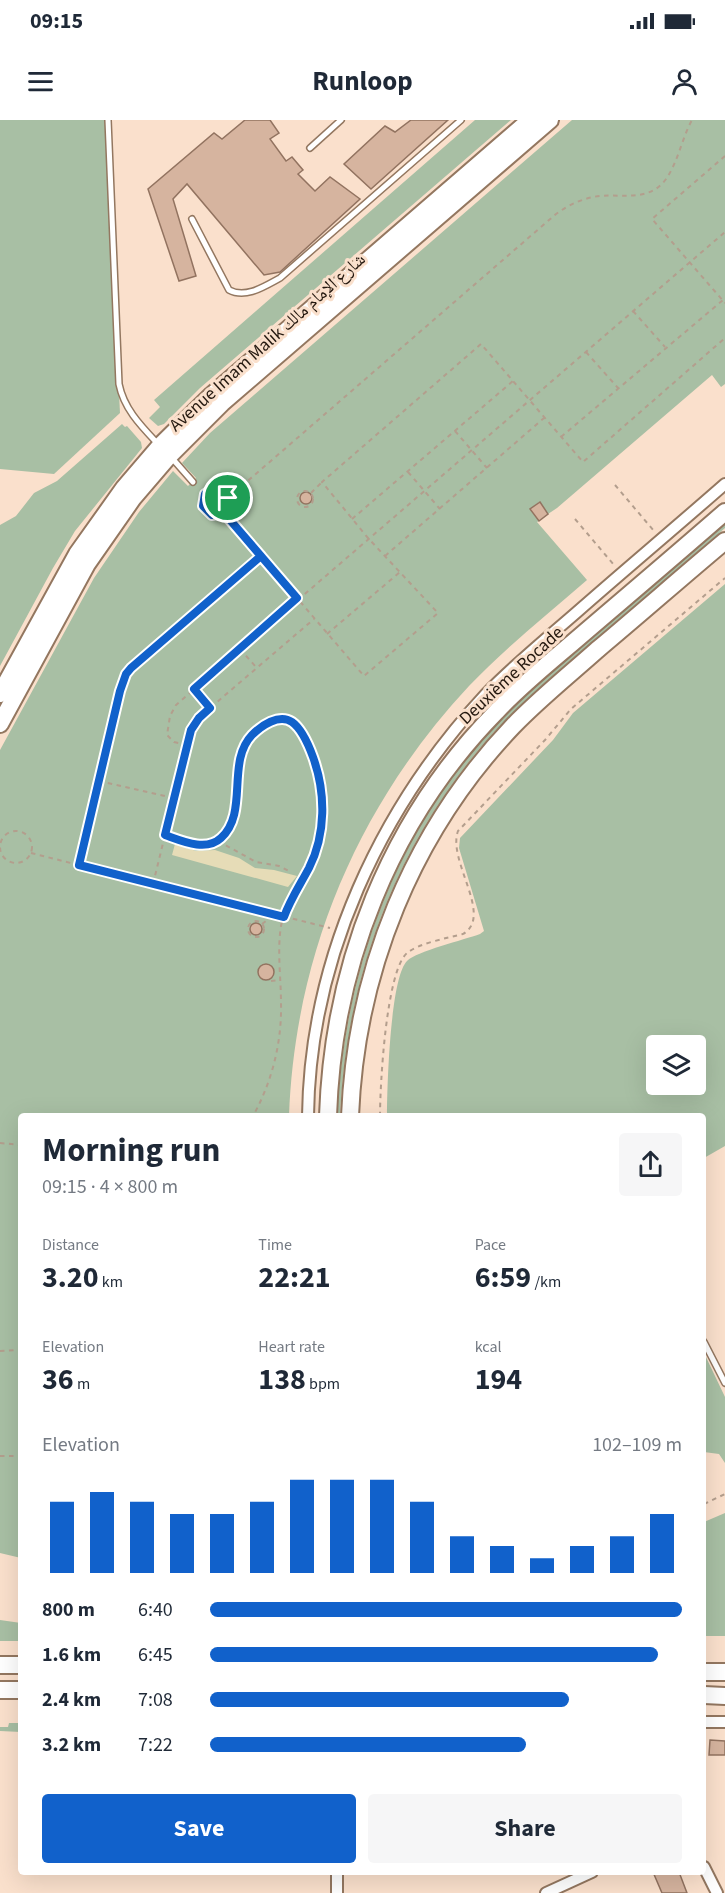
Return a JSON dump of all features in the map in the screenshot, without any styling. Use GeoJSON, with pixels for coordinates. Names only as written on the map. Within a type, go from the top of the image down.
{"type":"FeatureCollection","features":[{"type":"Feature","properties":{"kind":"main road","name":"Avenue Imam Malik شارع الإمام مالك"},"geometry":{"type":"LineString","coordinates":[[0,724],[87,564],[165,451],[212,395],[530,120]]}},
{"type":"Feature","properties":{"kind":"main road","name":"Avenue Imam Malik شارع الإمام مالك"},"geometry":{"type":"LineString","coordinates":[[0,694],[82,546],[124,488],[549,120]]}},
{"type":"Feature","properties":{"kind":"main road","name":"Deuxième Rocade"},"geometry":{"type":"LineString","coordinates":[[328,1113],[334,1037],[351,963],[364,922],[400,843],[434,787],[474,736],[519,689],[725,512]]}},
{"type":"Feature","properties":{"kind":"main road","name":"Deuxième Rocade"},"geometry":{"type":"LineString","coordinates":[[350,1113],[354,1060],[373,969],[386,929],[406,881],[447,808],[491,750],[534,704],[725,541]]}},
{"type":"Feature","properties":{"kind":"main road"},"geometry":{"type":"LineString","coordinates":[[0,1665],[18,1665]]}},
{"type":"Feature","properties":{"kind":"main road"},"geometry":{"type":"LineString","coordinates":[[706,1672],[725,1672]]}},
{"type":"Feature","properties":{"kind":"main road"},"geometry":{"type":"LineString","coordinates":[[0,1690],[18,1690]]}},
{"type":"Feature","properties":{"kind":"main road"},"geometry":{"type":"LineString","coordinates":[[706,1695],[725,1696]]}},
{"type":"Feature","properties":{"kind":"street"},"geometry":{"type":"LineString","coordinates":[[308,1113],[314,1042],[325,985],[341,930],[362,878],[387,828],[417,780],[450,735],[487,693],[725,484]]}},
{"type":"Feature","properties":{"kind":"street"},"geometry":{"type":"LineString","coordinates":[[706,1722],[725,1722]]}},
{"type":"Feature","properties":{"kind":"street"},"geometry":{"type":"LineString","coordinates":[[706,1871],[717,1893]]}},
{"type":"Feature","properties":{"kind":"street"},"geometry":{"type":"LineString","coordinates":[[337,1875],[337,1893]]}},
{"type":"Feature","properties":{"kind":"street"},"geometry":{"type":"LineString","coordinates":[[546,1893],[585,1875]]}},
{"type":"Feature","properties":{"kind":"lane"},"geometry":{"type":"LineString","coordinates":[[108,120],[119,384],[124,400],[135,419],[193,482]]}},
{"type":"Feature","properties":{"kind":"lane"},"geometry":{"type":"LineString","coordinates":[[310,148],[341,120]]}},
{"type":"Feature","properties":{"kind":"lane"},"geometry":{"type":"LineString","coordinates":[[192,219],[230,290],[236,293],[246,293],[261,288],[280,278],[461,120]]}},
{"type":"Feature","properties":{"kind":"lane"},"geometry":{"type":"LineString","coordinates":[[706,1346],[725,1383]]}},
{"type":"Feature","properties":{"kind":"path"},"geometry":{"type":"LineString","coordinates":[[228,498],[556,214],[572,204],[594,197],[636,196],[657,188],[670,174],[692,120]]}},
{"type":"Feature","properties":{"kind":"path"},"geometry":{"type":"LineString","coordinates":[[561,437],[724,301],[652,219],[725,156]]}},
{"type":"Feature","properties":{"kind":"path"},"geometry":{"type":"LineString","coordinates":[[187,745],[171,740],[166,731],[173,710],[194,689],[725,232]]}},
{"type":"Feature","properties":{"kind":"path"},"geometry":{"type":"LineString","coordinates":[[633,312],[666,348]]}},
{"type":"Feature","properties":{"kind":"path"},"geometry":{"type":"LineString","coordinates":[[311,493],[481,344],[583,462],[725,338]]}},
{"type":"Feature","properties":{"kind":"path"},"geometry":{"type":"LineString","coordinates":[[586,352],[618,388]]}},
{"type":"Feature","properties":{"kind":"path"},"geometry":{"type":"LineString","coordinates":[[352,519],[513,381]]}},
{"type":"Feature","properties":{"kind":"path"},"geometry":{"type":"LineString","coordinates":[[385,556],[545,418]]}},
{"type":"Feature","properties":{"kind":"path"},"geometry":{"type":"LineString","coordinates":[[454,430],[487,468]]}},
{"type":"Feature","properties":{"kind":"path"},"geometry":{"type":"LineString","coordinates":[[407,471],[440,509]]}},
{"type":"Feature","properties":{"kind":"path"},"geometry":{"type":"LineString","coordinates":[[224,513],[364,676],[438,614],[368,538],[322,482]]}},
{"type":"Feature","properties":{"kind":"path"},"geometry":{"type":"LineString","coordinates":[[615,485],[661,539]]}},
{"type":"Feature","properties":{"kind":"path"},"geometry":{"type":"LineString","coordinates":[[218,489],[223,491],[228,498],[228,506],[224,513],[216,516],[208,513],[203,506],[203,498],[209,491],[218,489]]}},
{"type":"Feature","properties":{"kind":"path"},"geometry":{"type":"LineString","coordinates":[[308,490],[311,493],[314,499],[310,505],[304,507],[298,503],[297,496],[301,491],[308,490]]}},
{"type":"Feature","properties":{"kind":"path"},"geometry":{"type":"LineString","coordinates":[[575,519],[622,573]]}},
{"type":"Feature","properties":{"kind":"path"},"geometry":{"type":"LineString","coordinates":[[79,865],[126,674],[261,556]]}},
{"type":"Feature","properties":{"kind":"path"},"geometry":{"type":"LineString","coordinates":[[327,634],[400,571]]}},
{"type":"Feature","properties":{"kind":"path"},"geometry":{"type":"LineString","coordinates":[[380,1113],[384,1045],[398,964],[411,950],[463,934],[475,922],[475,911],[456,849],[458,831],[545,740],[566,714],[725,578]]}},
{"type":"Feature","properties":{"kind":"path"},"geometry":{"type":"LineString","coordinates":[[153,884],[187,745],[195,723],[314,618]]}},
{"type":"Feature","properties":{"kind":"path"},"geometry":{"type":"LineString","coordinates":[[240,649],[257,668]]}},
{"type":"Feature","properties":{"kind":"path"},"geometry":{"type":"LineString","coordinates":[[194,689],[210,708]]}},
{"type":"Feature","properties":{"kind":"path"},"geometry":{"type":"LineString","coordinates":[[165,835],[198,845],[213,844],[218,841],[229,828],[237,800],[240,760],[249,738],[275,720],[285,719],[293,722],[306,740],[315,762],[323,811],[315,852],[284,917],[280,944],[282,1004],[278,1044],[265,1092],[254,1113]]}},
{"type":"Feature","properties":{"kind":"path"},"geometry":{"type":"LineString","coordinates":[[99,781],[174,798]]}},
{"type":"Feature","properties":{"kind":"path"},"geometry":{"type":"LineString","coordinates":[[0,859],[2,855],[0,845],[5,835],[15,831],[25,833],[32,842],[32,853],[23,861],[12,862],[2,855]]}},
{"type":"Feature","properties":{"kind":"path"},"geometry":{"type":"LineString","coordinates":[[218,841],[256,862],[289,870]]}},
{"type":"Feature","properties":{"kind":"path"},"geometry":{"type":"LineString","coordinates":[[32,853],[341,930]]}},
{"type":"Feature","properties":{"kind":"path"},"geometry":{"type":"LineString","coordinates":[[262,924],[274,915]]}},
{"type":"Feature","properties":{"kind":"path"},"geometry":{"type":"LineString","coordinates":[[251,923],[262,924],[264,928],[261,936],[253,937],[248,931],[251,923]]}},
{"type":"Feature","properties":{"kind":"path"},"geometry":{"type":"LineString","coordinates":[[271,981],[280,980]]}},
{"type":"Feature","properties":{"kind":"path"},"geometry":{"type":"LineString","coordinates":[[0,1143],[18,1145]]}},
{"type":"Feature","properties":{"kind":"path"},"geometry":{"type":"LineString","coordinates":[[0,1351],[18,1350]]}},
{"type":"Feature","properties":{"kind":"path"},"geometry":{"type":"LineString","coordinates":[[0,1455],[18,1456]]}},
{"type":"Feature","properties":{"kind":"path"},"geometry":{"type":"LineString","coordinates":[[706,1503],[725,1494]]}},
{"type":"Feature","properties":{"kind":"green space"},"geometry":{"type":"Polygon","coordinates":[[[0,120],[106,120],[120,413],[54,474],[0,469],[0,120]]]}},
{"type":"Feature","properties":{"kind":"green space"},"geometry":{"type":"Polygon","coordinates":[[[475,120],[511,120],[200,388],[164,424],[158,426],[149,418],[160,407],[154,400],[475,120]]]}},
{"type":"Feature","properties":{"kind":"green space"},"geometry":{"type":"Polygon","coordinates":[[[572,120],[725,120],[725,384],[721,387],[712,375],[557,508],[548,514],[539,502],[530,509],[539,521],[537,522],[587,580],[469,686],[430,732],[395,781],[365,832],[340,885],[319,940],[304,997],[294,1056],[289,1113],[18,1113],[18,1557],[0,1553],[0,750],[94,578],[139,512],[173,471],[188,486],[196,478],[182,463],[210,433],[572,120]]]}},
{"type":"Feature","properties":{"kind":"green space"},"geometry":{"type":"Polygon","coordinates":[[[122,424],[127,426],[141,442],[142,448],[75,531],[0,666],[0,525],[16,516],[34,493],[57,481],[122,424]]]}},
{"type":"Feature","properties":{"kind":"green space"},"geometry":{"type":"Polygon","coordinates":[[[725,522],[725,528],[505,720],[460,773],[430,817],[405,863],[384,910],[366,960],[345,1063],[340,1113],[337,1113],[342,1062],[351,1010],[364,958],[381,908],[402,859],[428,813],[458,769],[504,715],[540,681],[725,522]]]}},
{"type":"Feature","properties":{"kind":"green space"},"geometry":{"type":"Polygon","coordinates":[[[725,584],[725,1146],[706,1157],[706,1113],[387,1113],[393,1010],[401,971],[412,957],[484,931],[459,848],[460,838],[553,740],[573,713],[725,584]]]}},
{"type":"Feature","properties":{"kind":"green space"},"geometry":{"type":"Polygon","coordinates":[[[706,1357],[725,1397],[725,1463],[719,1454],[706,1452],[706,1357]]]}},
{"type":"Feature","properties":{"kind":"green space"},"geometry":{"type":"Polygon","coordinates":[[[725,1513],[725,1636],[706,1636],[706,1521],[725,1513]]]}},
{"type":"Feature","properties":{"kind":"green space"},"geometry":{"type":"Polygon","coordinates":[[[0,1620],[18,1623],[18,1641],[0,1641],[0,1620]]]}},
{"type":"Feature","properties":{"kind":"green space"},"geometry":{"type":"Polygon","coordinates":[[[9,1723],[18,1723],[18,1732],[0,1731],[0,1727],[8,1727],[9,1723]]]}},
{"type":"Feature","properties":{"kind":"sand"},"geometry":{"type":"Polygon","coordinates":[[[175,844],[196,851],[215,850],[239,858],[255,868],[297,876],[288,887],[172,855],[175,844]]]}},
{"type":"Feature","properties":{"kind":"building"},"geometry":{"type":"Polygon","coordinates":[[[245,120],[270,120],[279,133],[270,139],[286,161],[292,157],[303,170],[298,174],[315,191],[330,177],[360,199],[280,272],[264,275],[187,184],[173,199],[196,276],[179,281],[148,189],[214,133],[222,139],[245,120]]]}},
{"type":"Feature","properties":{"kind":"building"},"geometry":{"type":"Polygon","coordinates":[[[411,120],[448,120],[371,189],[344,164],[385,126],[395,132],[411,120]]]}},
{"type":"Feature","properties":{"kind":"building"},"geometry":{"type":"Polygon","coordinates":[[[308,492],[312,498],[308,504],[304,504],[300,496],[308,492]]]}},
{"type":"Feature","properties":{"kind":"building"},"geometry":{"type":"Polygon","coordinates":[[[540,502],[548,514],[539,521],[530,509],[540,502]]]}},
{"type":"Feature","properties":{"kind":"building"},"geometry":{"type":"Polygon","coordinates":[[[258,923],[261,924],[261,934],[254,935],[251,934],[250,927],[251,924],[258,923]]]}},
{"type":"Feature","properties":{"kind":"building"},"geometry":{"type":"Polygon","coordinates":[[[266,964],[274,972],[266,980],[258,972],[266,964]]]}},
{"type":"Feature","properties":{"kind":"building"},"geometry":{"type":"Polygon","coordinates":[[[710,1740],[725,1741],[725,1755],[709,1755],[710,1740]]]}},
{"type":"Feature","properties":{"kind":"building"},"geometry":{"type":"Polygon","coordinates":[[[654,1875],[680,1875],[687,1893],[662,1893],[654,1875]]]}},
{"type":"Feature","properties":{"kind":"route"},"geometry":{"type":"LineString","coordinates":[[228,498],[223,491],[213,489],[205,494],[203,506],[212,515],[224,513],[297,598],[194,689],[210,708],[191,730],[165,835],[198,845],[213,844],[222,838],[229,828],[235,810],[240,760],[249,738],[270,722],[280,718],[293,722],[306,740],[315,762],[323,811],[315,852],[284,917],[79,865],[126,674],[131,668],[261,556],[224,513],[227,510],[228,498]]}}]}
